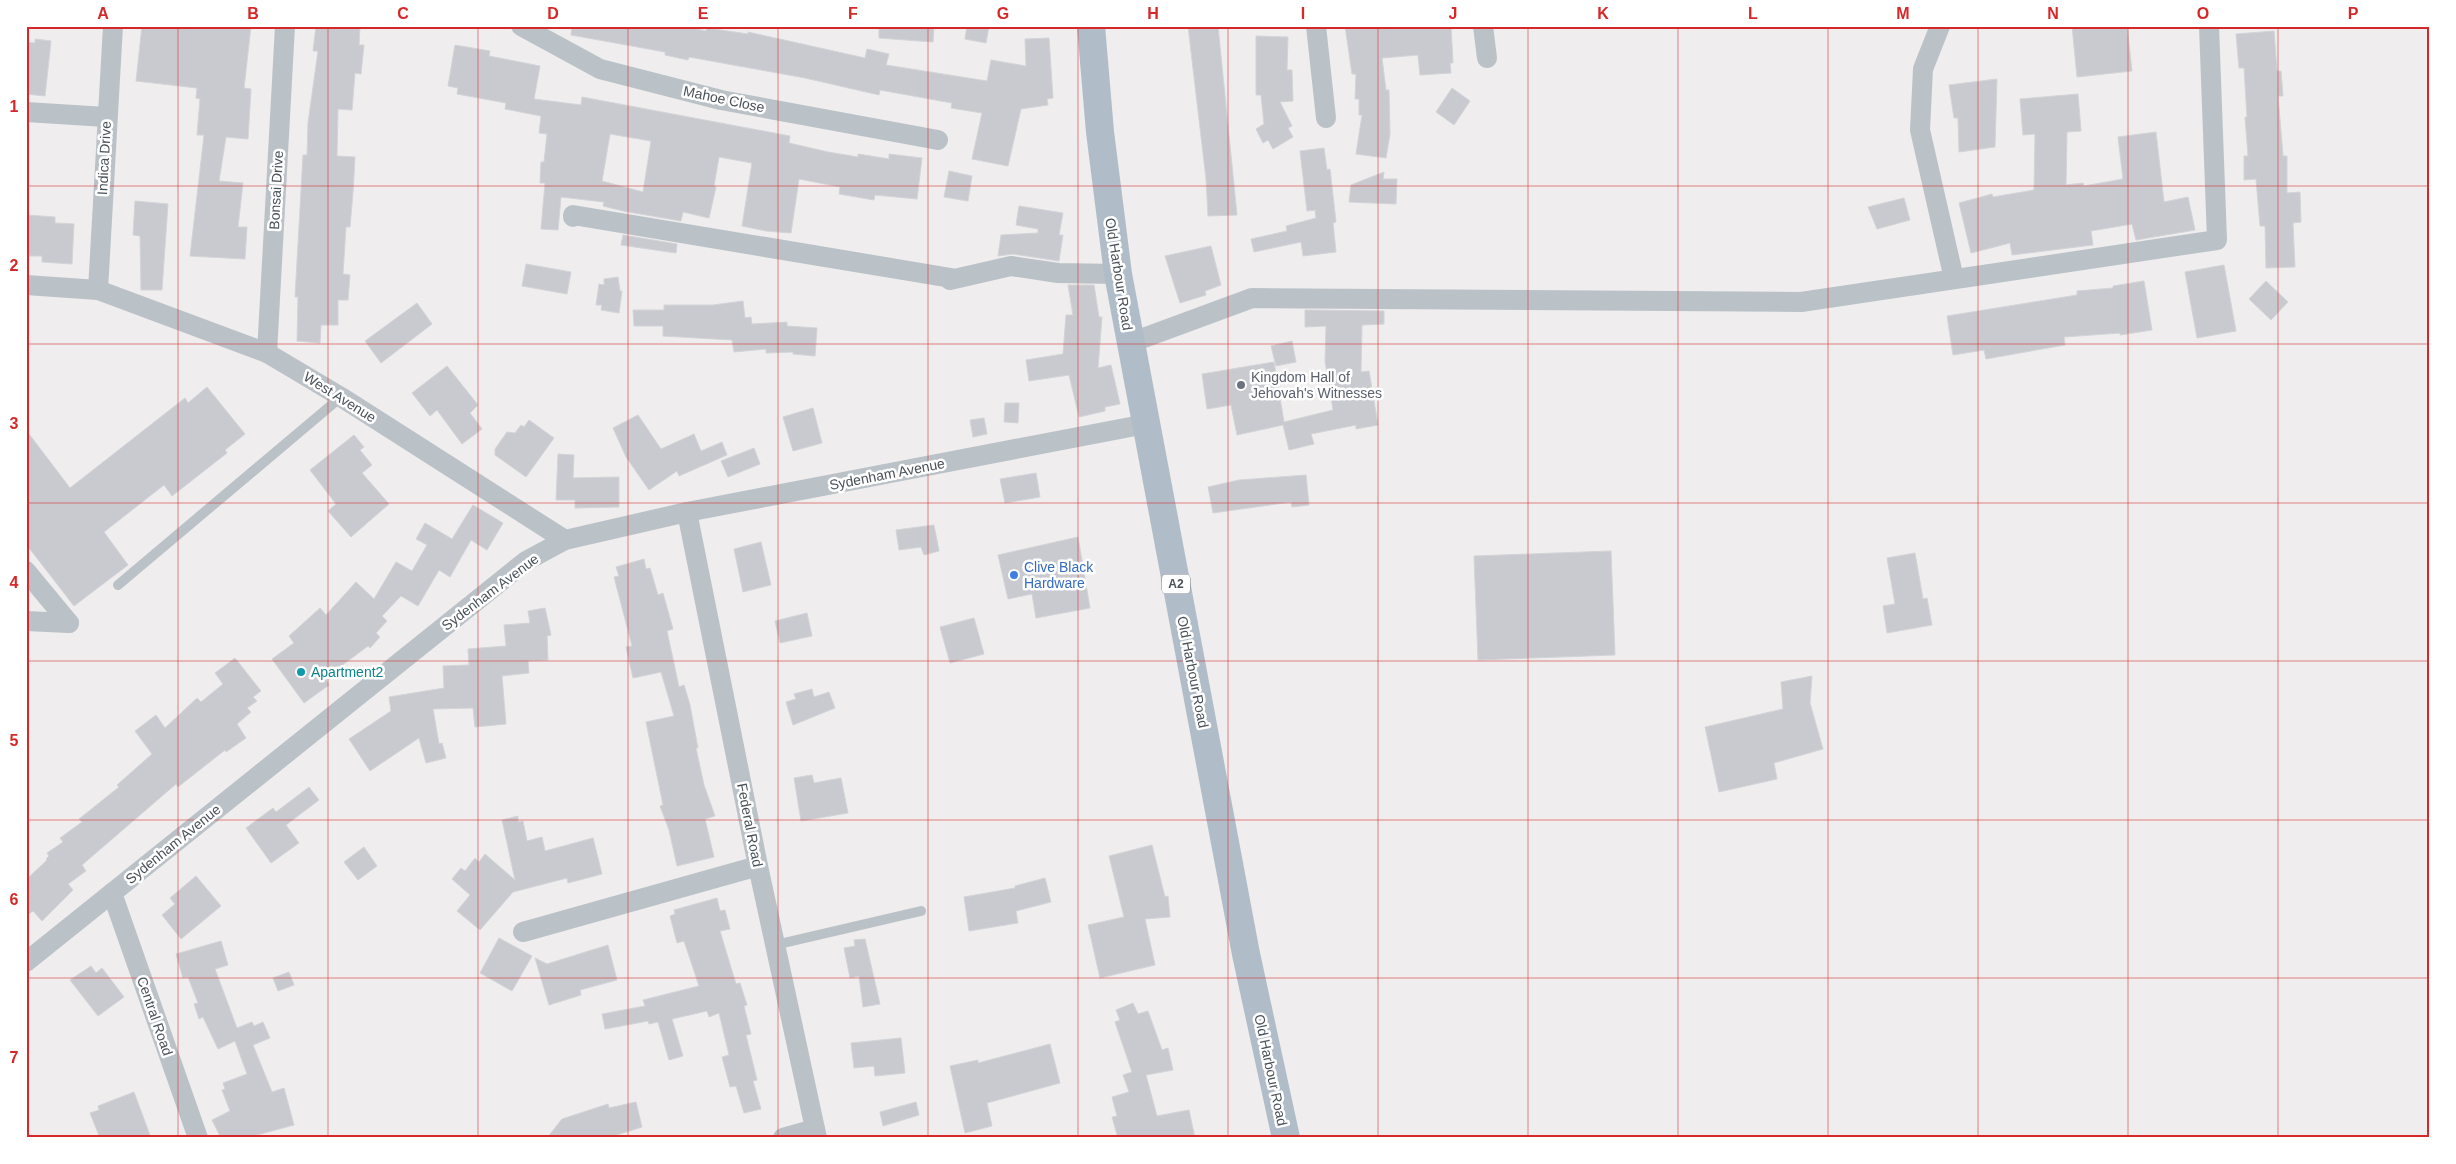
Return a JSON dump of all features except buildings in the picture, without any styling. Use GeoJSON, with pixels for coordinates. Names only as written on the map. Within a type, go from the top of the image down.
{"type":"FeatureCollection","features":[{"type":"Feature","properties":{"kind":"main road","name":"Old Harbour Road"},"geometry":{"type":"LineString","coordinates":[[1091,26],[1100,132],[1118,274],[1130,343],[1246,954],[1286,1138]]}},
{"type":"Feature","properties":{"kind":"street","name":"Indica Drive"},"geometry":{"type":"LineString","coordinates":[[98,290],[112,26]]}},
{"type":"Feature","properties":{"kind":"street","name":"Bonsai Drive"},"geometry":{"type":"LineString","coordinates":[[267,353],[286,26]]}},
{"type":"Feature","properties":{"kind":"street","name":"Mahoe Close"},"geometry":{"type":"LineString","coordinates":[[521,26],[600,69],[721,100],[938,140]]}},
{"type":"Feature","properties":{"kind":"street"},"geometry":{"type":"LineString","coordinates":[[1316,26],[1326,118]]}},
{"type":"Feature","properties":{"kind":"street"},"geometry":{"type":"LineString","coordinates":[[1483,26],[1487,58]]}},
{"type":"Feature","properties":{"kind":"street"},"geometry":{"type":"LineString","coordinates":[[1940,26],[1922,69],[1920,130],[1954,279]]}},
{"type":"Feature","properties":{"kind":"street"},"geometry":{"type":"LineString","coordinates":[[1130,343],[1252,298],[1801,302],[2217,240],[2209,26]]}},
{"type":"Feature","properties":{"kind":"street"},"geometry":{"type":"LineString","coordinates":[[26,112],[106,117]]}},
{"type":"Feature","properties":{"kind":"street"},"geometry":{"type":"LineString","coordinates":[[573,217],[574,215],[893,268],[951,278],[950,280],[1011,266],[1058,274],[1118,274]]}},
{"type":"Feature","properties":{"kind":"street","name":"West Avenue"},"geometry":{"type":"LineString","coordinates":[[26,285],[98,290],[267,353],[341,397],[565,540]]}},
{"type":"Feature","properties":{"kind":"street","name":"Sydenham Avenue"},"geometry":{"type":"LineString","coordinates":[[26,962],[526,561],[565,540],[687,512],[1146,424]]}},
{"type":"Feature","properties":{"kind":"street","name":"Federal Road"},"geometry":{"type":"LineString","coordinates":[[687,512],[758,866],[816,1134]]}},
{"type":"Feature","properties":{"kind":"street"},"geometry":{"type":"LineString","coordinates":[[26,571],[69,623],[26,621]]}},
{"type":"Feature","properties":{"kind":"street"},"geometry":{"type":"LineString","coordinates":[[523,932],[758,866]]}},
{"type":"Feature","properties":{"kind":"street","name":"Central Road"},"geometry":{"type":"LineString","coordinates":[[112,893],[198,1138]]}},
{"type":"Feature","properties":{"kind":"street"},"geometry":{"type":"LineString","coordinates":[[783,1138],[816,1134]]}},
{"type":"Feature","properties":{"kind":"lane"},"geometry":{"type":"LineString","coordinates":[[118,585],[341,397]]}},
{"type":"Feature","properties":{"kind":"lane"},"geometry":{"type":"LineString","coordinates":[[775,944],[921,911]]}},
{"type":"Feature","properties":{"kind":"place","name":"Kingdom Hall of Jehovah's Witnesses"},"geometry":{"type":"Point","coordinates":[1241,385]}},
{"type":"Feature","properties":{"kind":"place","name":"Clive Black Hardware"},"geometry":{"type":"Point","coordinates":[1014,575]}},
{"type":"Feature","properties":{"kind":"place","name":"Apartment2"},"geometry":{"type":"Point","coordinates":[301,672]}}]}
